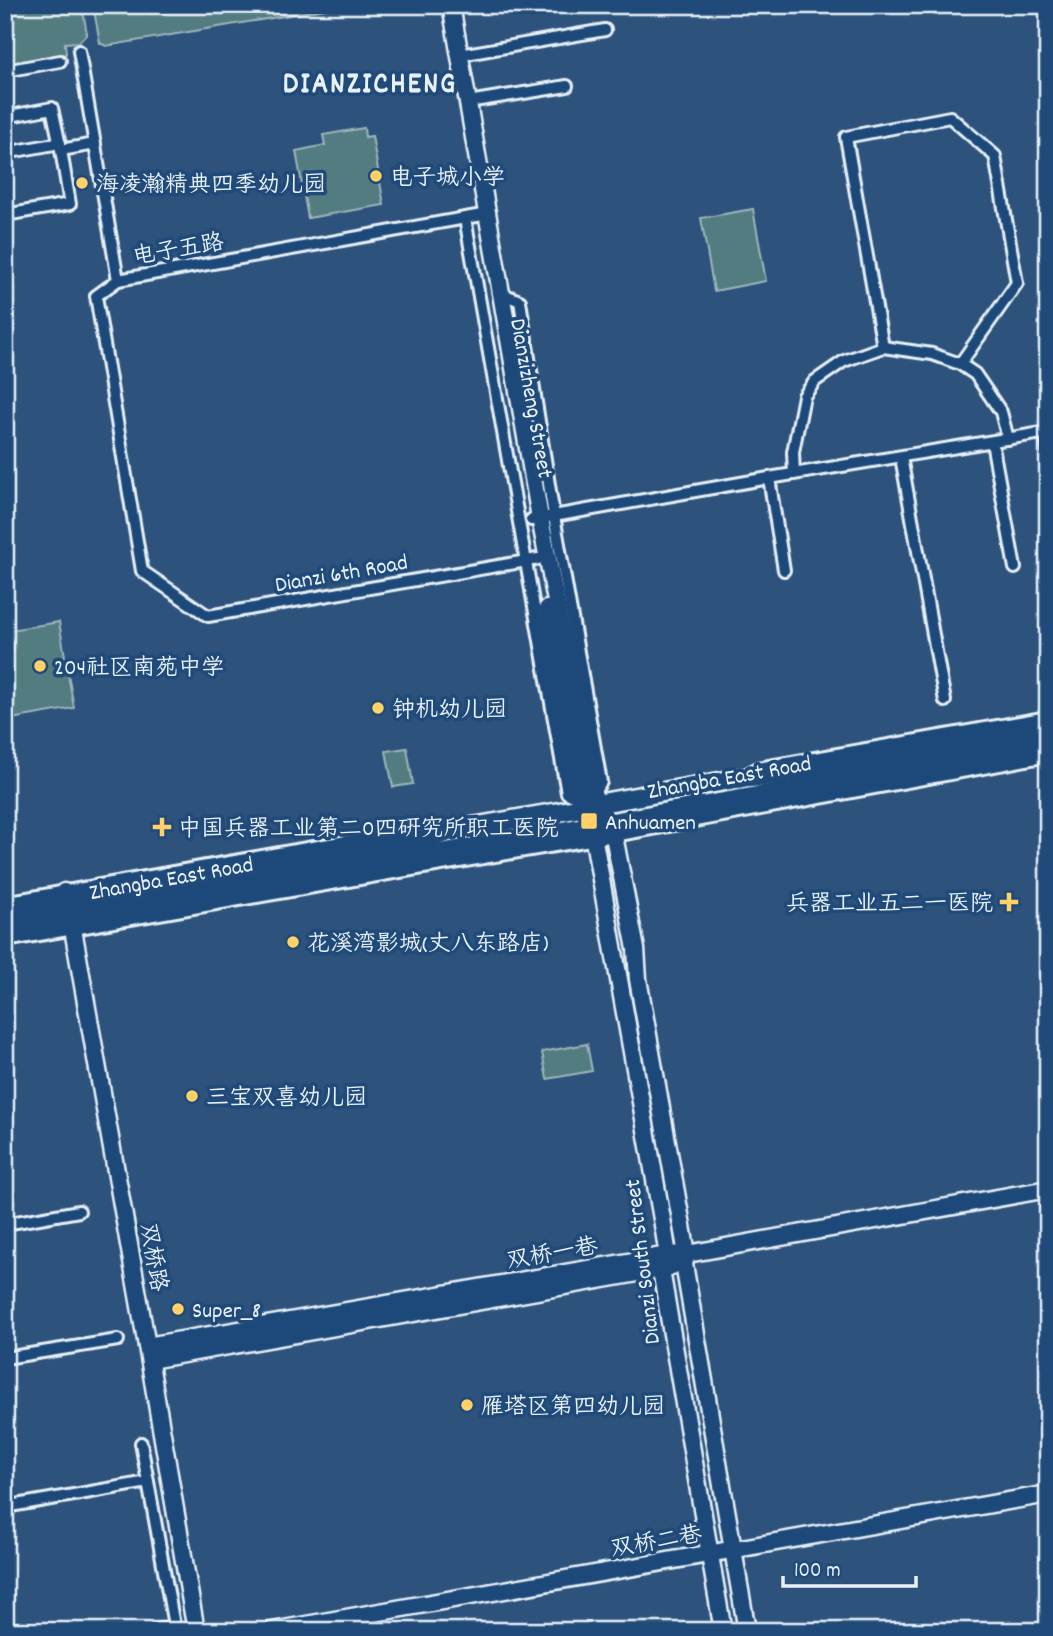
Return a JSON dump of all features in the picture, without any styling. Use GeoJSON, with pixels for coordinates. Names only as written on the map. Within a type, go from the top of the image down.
{"type":"FeatureCollection","features":[{"type":"Feature","properties":{"kind":"main road","name":"Dianzizheng Street"},"geometry":{"type":"LineString","coordinates":[[441,5],[477,216],[542,518],[532,560],[588,801],[612,829]]}},
{"type":"Feature","properties":{"kind":"main road","name":"Dianzizheng Street"},"geometry":{"type":"LineString","coordinates":[[451,5],[468,102],[477,216],[501,293],[542,518],[588,801]]}},
{"type":"Feature","properties":{"kind":"main road","name":"Zhangba East Road"},"geometry":{"type":"LineString","coordinates":[[5,931],[68,911],[344,848],[427,839],[455,830],[588,801],[736,779],[764,778],[1048,728]]}},
{"type":"Feature","properties":{"kind":"main road","name":"Zhangba East Road"},"geometry":{"type":"LineString","coordinates":[[5,915],[68,911],[592,833],[1048,744]]}},
{"type":"Feature","properties":{"kind":"main road","name":"Dianzi South Street"},"geometry":{"type":"LineString","coordinates":[[588,801],[627,1017],[723,1631]]}},
{"type":"Feature","properties":{"kind":"main road","name":"Dianzi South Street"},"geometry":{"type":"LineString","coordinates":[[612,829],[636,949],[638,979],[747,1631]]}},
{"type":"Feature","properties":{"kind":"main road","name":"双桥路"},"geometry":{"type":"LineString","coordinates":[[68,911],[196,1631]]}},
{"type":"Feature","properties":{"kind":"main road","name":"双桥一巷"},"geometry":{"type":"LineString","coordinates":[[148,1353],[664,1263],[1048,1189]]}},
{"type":"Feature","properties":{"kind":"main road","name":"双桥一巷"},"geometry":{"type":"LineString","coordinates":[[685,1259],[1048,1199]]}},
{"type":"Feature","properties":{"kind":"main road","name":"双桥二巷"},"geometry":{"type":"LineString","coordinates":[[272,1631],[1048,1494]]}},
{"type":"Feature","properties":{"kind":"street"},"geometry":{"type":"LineString","coordinates":[[460,55],[605,30]]}},
{"type":"Feature","properties":{"kind":"street"},"geometry":{"type":"LineString","coordinates":[[79,51],[118,280]]}},
{"type":"Feature","properties":{"kind":"street"},"geometry":{"type":"LineString","coordinates":[[5,71],[60,61]]}},
{"type":"Feature","properties":{"kind":"street"},"geometry":{"type":"LineString","coordinates":[[468,102],[567,86]]}},
{"type":"Feature","properties":{"kind":"street"},"geometry":{"type":"LineString","coordinates":[[5,117],[52,108],[70,204],[5,215]]}},
{"type":"Feature","properties":{"kind":"street"},"geometry":{"type":"LineString","coordinates":[[883,347],[846,137],[950,117],[995,156],[1017,283],[960,364]]}},
{"type":"Feature","properties":{"kind":"street"},"geometry":{"type":"LineString","coordinates":[[5,153],[94,144]]}},
{"type":"Feature","properties":{"kind":"street","name":"电子五路"},"geometry":{"type":"LineString","coordinates":[[161,584],[142,570],[96,296],[118,280],[477,216]]}},
{"type":"Feature","properties":{"kind":"street","name":"Dianzizheng Street"},"geometry":{"type":"LineString","coordinates":[[477,216],[532,560]]}},
{"type":"Feature","properties":{"kind":"street"},"geometry":{"type":"LineString","coordinates":[[794,474],[793,452],[804,396],[815,381],[844,361],[883,347],[932,354],[960,364],[975,374],[1001,412],[1008,439]]}},
{"type":"Feature","properties":{"kind":"street"},"geometry":{"type":"LineString","coordinates":[[542,518],[1046,433],[1048,452]]}},
{"type":"Feature","properties":{"kind":"street"},"geometry":{"type":"LineString","coordinates":[[992,442],[1015,568]]}},
{"type":"Feature","properties":{"kind":"street"},"geometry":{"type":"LineString","coordinates":[[901,457],[945,701]]}},
{"type":"Feature","properties":{"kind":"street"},"geometry":{"type":"LineString","coordinates":[[769,478],[784,570]]}},
{"type":"Feature","properties":{"kind":"street","name":"Dianzi 6th Road"},"geometry":{"type":"LineString","coordinates":[[161,584],[208,616],[532,560]]}},
{"type":"Feature","properties":{"kind":"street","name":"Zhangba East Road"},"geometry":{"type":"LineString","coordinates":[[736,779],[758,768],[1048,717]]}},
{"type":"Feature","properties":{"kind":"street","name":"Zhangba East Road"},"geometry":{"type":"LineString","coordinates":[[612,829],[1048,756]]}},
{"type":"Feature","properties":{"kind":"street","name":"Zhangba East Road"},"geometry":{"type":"LineString","coordinates":[[5,902],[68,911]]}},
{"type":"Feature","properties":{"kind":"street","name":"Zhangba East Road"},"geometry":{"type":"LineString","coordinates":[[5,941],[68,911]]}},
{"type":"Feature","properties":{"kind":"street"},"geometry":{"type":"LineString","coordinates":[[5,1224],[79,1211]]}},
{"type":"Feature","properties":{"kind":"street"},"geometry":{"type":"LineString","coordinates":[[5,1358],[118,1340]]}},
{"type":"Feature","properties":{"kind":"street"},"geometry":{"type":"LineString","coordinates":[[141,1443],[174,1629],[153,1631]]}},
{"type":"Feature","properties":{"kind":"street"},"geometry":{"type":"LineString","coordinates":[[5,1507],[148,1482]]}},
{"type":"Feature","properties":{"kind":"green space"},"geometry":{"type":"Polygon","coordinates":[[[5,5],[82,5],[87,34],[79,42],[65,43],[66,54],[5,65],[5,5]]]}},
{"type":"Feature","properties":{"kind":"green space"},"geometry":{"type":"Polygon","coordinates":[[[93,5],[349,5],[106,46],[100,43],[93,5]]]}},
{"type":"Feature","properties":{"kind":"green space"},"geometry":{"type":"Polygon","coordinates":[[[364,128],[365,137],[372,136],[384,205],[308,218],[296,151],[325,145],[323,135],[364,128]]]}},
{"type":"Feature","properties":{"kind":"green space"},"geometry":{"type":"Polygon","coordinates":[[[753,209],[766,281],[714,291],[701,218],[753,209]]]}},
{"type":"Feature","properties":{"kind":"green space","name":"204社区南苑中学"},"geometry":{"type":"Polygon","coordinates":[[[59,622],[74,708],[5,720],[5,653],[14,651],[10,630],[59,622]]]}},
{"type":"Feature","properties":{"kind":"green space"},"geometry":{"type":"Polygon","coordinates":[[[407,748],[413,784],[393,787],[386,751],[407,748]]]}},
{"type":"Feature","properties":{"kind":"green space"},"geometry":{"type":"Polygon","coordinates":[[[587,1044],[592,1071],[547,1079],[542,1052],[587,1044]]]}},
{"type":"Feature","properties":{"kind":"place","name":"电子城小学"},"geometry":{"type":"Point","coordinates":[376,176]}},
{"type":"Feature","properties":{"kind":"place","name":"海凌瀚精典四季幼儿园"},"geometry":{"type":"Point","coordinates":[82,183]}},
{"type":"Feature","properties":{"kind":"place","name":"204社区南苑中学"},"geometry":{"type":"Point","coordinates":[40,666]}},
{"type":"Feature","properties":{"kind":"place","name":"钟机幼儿园"},"geometry":{"type":"Point","coordinates":[378,708]}},
{"type":"Feature","properties":{"kind":"place","name":"Anhuamen"},"geometry":{"type":"Point","coordinates":[589,821]}},
{"type":"Feature","properties":{"kind":"place","name":"中国兵器工业第二0四研究所职工医院"},"geometry":{"type":"Point","coordinates":[162,827]}},
{"type":"Feature","properties":{"kind":"place","name":"兵器工业五二一医院"},"geometry":{"type":"Point","coordinates":[1009,902]}},
{"type":"Feature","properties":{"kind":"place","name":"花溪湾影城(丈八东路店)"},"geometry":{"type":"Point","coordinates":[293,942]}},
{"type":"Feature","properties":{"kind":"place","name":"三宝双喜幼儿园"},"geometry":{"type":"Point","coordinates":[192,1096]}},
{"type":"Feature","properties":{"kind":"place","name":"Super_8"},"geometry":{"type":"Point","coordinates":[178,1309]}},
{"type":"Feature","properties":{"kind":"place","name":"雁塔区第四幼儿园"},"geometry":{"type":"Point","coordinates":[467,1405]}},
{"type":"Feature","properties":{"kind":"district","name":"DIANZICHENG"},"geometry":{"type":"Point","coordinates":[370,82]}}]}
